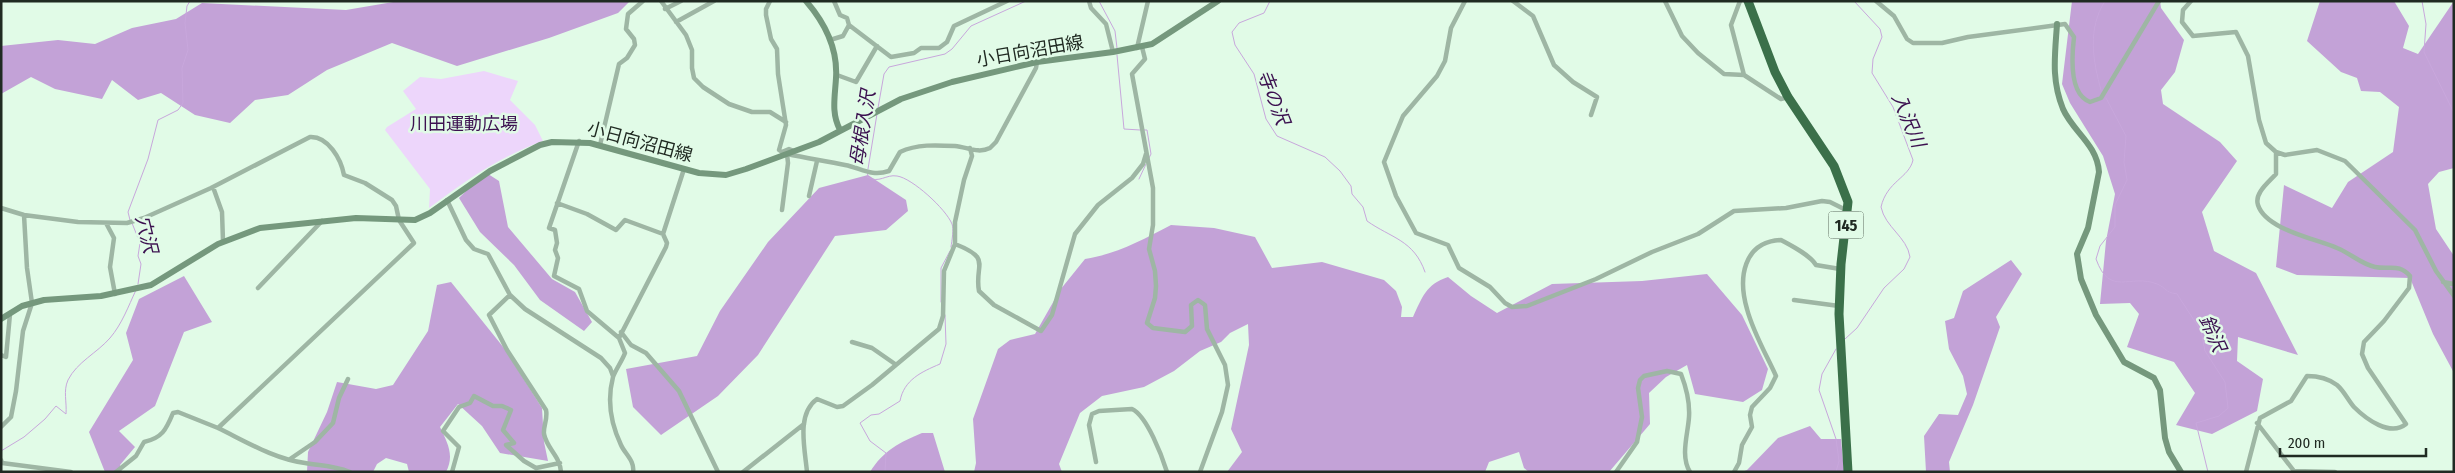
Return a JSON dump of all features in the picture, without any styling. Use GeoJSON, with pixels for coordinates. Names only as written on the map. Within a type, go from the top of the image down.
{"type":"FeatureCollection","features":[{"type":"Feature","properties":{"kind":"highway","name":"145"},"geometry":{"type":"LineString","coordinates":[[1748,1],[1774,72],[1788,97],[1834,166],[1845,193],[1848,211],[1839,306],[1848,472]]}},
{"type":"Feature","properties":{"kind":"main road"},"geometry":{"type":"LineString","coordinates":[[806,1],[820,19],[830,40],[837,75],[834,116],[840,130]]}},
{"type":"Feature","properties":{"kind":"main road","name":"小日向沼田線"},"geometry":{"type":"LineString","coordinates":[[1,319],[32,302],[54,298],[115,294],[138,289],[164,279],[223,242],[260,228],[368,217],[399,220],[422,217],[490,171],[540,145],[564,140],[600,145],[684,169],[713,175],[726,175],[819,142],[884,106],[919,92],[989,72],[1037,62],[1140,48],[1161,40],[1218,1]]}},
{"type":"Feature","properties":{"kind":"main road"},"geometry":{"type":"LineString","coordinates":[[2056,24],[2053,75],[2056,86],[2063,110],[2071,123],[2092,147],[2099,172],[2088,228],[2077,254],[2081,279],[2096,315],[2124,362],[2154,378],[2160,390],[2165,438],[2169,452],[2180,469]]}},
{"type":"Feature","properties":{"kind":"street"},"geometry":{"type":"LineString","coordinates":[[600,145],[619,64],[627,58],[635,44],[634,39],[626,29],[628,14],[643,1]]}},
{"type":"Feature","properties":{"kind":"street"},"geometry":{"type":"LineString","coordinates":[[661,1],[686,36],[692,50],[694,78],[729,104],[752,112],[770,112],[786,122]]}},
{"type":"Feature","properties":{"kind":"street"},"geometry":{"type":"LineString","coordinates":[[665,9],[682,1]]}},
{"type":"Feature","properties":{"kind":"street"},"geometry":{"type":"LineString","coordinates":[[676,22],[714,1]]}},
{"type":"Feature","properties":{"kind":"street"},"geometry":{"type":"LineString","coordinates":[[770,1],[766,9],[766,15],[771,39],[777,49],[778,74],[786,122],[779,150],[782,152],[789,149],[791,153],[817,161],[846,165],[869,174],[882,174],[889,171],[900,152],[908,148],[925,146],[984,150],[996,142],[1036,68],[1037,62]]}},
{"type":"Feature","properties":{"kind":"street"},"geometry":{"type":"LineString","coordinates":[[834,1],[840,15],[847,18],[849,25],[891,57],[914,53],[921,48],[939,48],[947,42],[954,26],[1007,1]]}},
{"type":"Feature","properties":{"kind":"street"},"geometry":{"type":"LineString","coordinates":[[1089,1],[1091,8],[1106,24],[1113,52]]}},
{"type":"Feature","properties":{"kind":"street"},"geometry":{"type":"LineString","coordinates":[[1148,1],[1140,48],[1145,59],[1132,74],[1153,188],[1153,225],[1149,249],[1155,271],[1156,286],[1155,298],[1147,323],[1153,328],[1185,332],[1192,326],[1192,305],[1198,300],[1203,302],[1205,304],[1207,330],[1225,365],[1227,376],[1226,398],[1200,472]]}},
{"type":"Feature","properties":{"kind":"street"},"geometry":{"type":"LineString","coordinates":[[1465,1],[1451,28],[1445,61],[1438,76],[1403,116],[1384,162],[1396,196],[1416,233],[1448,245],[1459,268],[1490,287],[1505,303],[1512,307],[1527,306],[1570,290],[1652,252],[1698,234],[1734,211],[1786,208],[1822,201],[1830,202],[1848,211]]}},
{"type":"Feature","properties":{"kind":"street"},"geometry":{"type":"LineString","coordinates":[[1513,1],[1533,16],[1547,51],[1560,72],[1597,97],[1591,115]]}},
{"type":"Feature","properties":{"kind":"street"},"geometry":{"type":"LineString","coordinates":[[1665,1],[1682,36],[1698,53],[1724,74],[1744,75],[1781,99],[1788,97]]}},
{"type":"Feature","properties":{"kind":"street"},"geometry":{"type":"LineString","coordinates":[[1740,1],[1731,25],[1744,75]]}},
{"type":"Feature","properties":{"kind":"street"},"geometry":{"type":"LineString","coordinates":[[1876,1],[1894,16],[1907,39],[1913,44],[1942,43],[1968,37],[2065,24],[2074,37],[2071,55],[2072,71],[2082,97],[2090,102],[2101,98],[2159,1]]}},
{"type":"Feature","properties":{"kind":"street"},"geometry":{"type":"LineString","coordinates":[[2191,1],[2183,10],[2182,22],[2193,36],[2236,32],[2248,56],[2259,120],[2266,143],[2276,152],[2285,155],[2317,150],[2345,161],[2415,230],[2454,296]]}},
{"type":"Feature","properties":{"kind":"street"},"geometry":{"type":"LineString","coordinates":[[830,40],[842,36],[849,25]]}},
{"type":"Feature","properties":{"kind":"street"},"geometry":{"type":"LineString","coordinates":[[837,75],[856,82],[877,46]]}},
{"type":"Feature","properties":{"kind":"street"},"geometry":{"type":"LineString","coordinates":[[1,208],[24,215],[78,222],[127,224],[213,187],[310,137],[316,136],[324,140],[341,161],[344,174],[365,183],[392,200],[396,206],[399,220],[413,238],[414,243],[218,428]]}},
{"type":"Feature","properties":{"kind":"street"},"geometry":{"type":"LineString","coordinates":[[579,141],[549,228],[555,230],[557,243],[555,250],[558,258],[554,276],[579,290],[588,311],[619,338],[625,353],[613,376],[610,407],[620,444],[633,462],[633,472]]}},
{"type":"Feature","properties":{"kind":"street"},"geometry":{"type":"LineString","coordinates":[[807,472],[804,424],[809,406],[818,399],[837,407],[843,406],[939,329],[943,316],[944,271],[955,244],[955,222],[964,180],[972,156],[970,148]]}},
{"type":"Feature","properties":{"kind":"street"},"geometry":{"type":"LineString","coordinates":[[2246,472],[2257,423],[2268,412],[2292,401],[2304,378],[2312,376],[2338,386],[2354,406],[2371,421],[2390,428],[2401,428],[2406,424],[2368,368],[2362,354],[2364,342],[2384,321],[2408,288],[2410,276],[2404,269],[2393,266],[2376,267],[2337,248],[2292,234],[2262,214],[2257,204],[2258,194],[2276,174],[2276,152]]}},
{"type":"Feature","properties":{"kind":"street"},"geometry":{"type":"LineString","coordinates":[[782,210],[791,153]]}},
{"type":"Feature","properties":{"kind":"street"},"geometry":{"type":"LineString","coordinates":[[955,244],[967,249],[978,258],[981,267],[979,291],[994,305],[1041,331],[1052,315],[1075,234],[1098,205],[1132,178],[1143,164],[1146,154]]}},
{"type":"Feature","properties":{"kind":"street"},"geometry":{"type":"LineString","coordinates":[[808,196],[817,161]]}},
{"type":"Feature","properties":{"kind":"street"},"geometry":{"type":"LineString","coordinates":[[619,338],[666,247],[667,243],[663,234],[684,169]]}},
{"type":"Feature","properties":{"kind":"street"},"geometry":{"type":"LineString","coordinates":[[213,187],[222,212],[223,242]]}},
{"type":"Feature","properties":{"kind":"street"},"geometry":{"type":"LineString","coordinates":[[447,200],[466,240],[474,249],[488,254],[510,295],[525,309],[601,358],[610,368],[613,376]]}},
{"type":"Feature","properties":{"kind":"street"},"geometry":{"type":"LineString","coordinates":[[557,202],[587,214],[616,230],[625,220],[663,234]]}},
{"type":"Feature","properties":{"kind":"street"},"geometry":{"type":"LineString","coordinates":[[1,427],[11,417],[23,331],[32,302],[27,268],[24,215]]}},
{"type":"Feature","properties":{"kind":"street"},"geometry":{"type":"LineString","coordinates":[[258,288],[322,221]]}},
{"type":"Feature","properties":{"kind":"street"},"geometry":{"type":"LineString","coordinates":[[106,223],[114,238],[110,267],[115,294]]}},
{"type":"Feature","properties":{"kind":"street"},"geometry":{"type":"LineString","coordinates":[[1734,472],[1739,463],[1742,444],[1752,427],[1750,415],[1752,407],[1770,388],[1776,376],[1746,308],[1743,274],[1752,252],[1760,244],[1781,240],[1800,254],[1811,258],[1816,265],[1841,269]]}},
{"type":"Feature","properties":{"kind":"street"},"geometry":{"type":"LineString","coordinates":[[2444,282],[2454,284]]}},
{"type":"Feature","properties":{"kind":"street"},"geometry":{"type":"LineString","coordinates":[[510,295],[489,315],[507,350],[546,410],[548,417],[543,432],[546,442],[560,462],[561,472]]}},
{"type":"Feature","properties":{"kind":"street"},"geometry":{"type":"LineString","coordinates":[[1794,300],[1839,306]]}},
{"type":"Feature","properties":{"kind":"street"},"geometry":{"type":"LineString","coordinates":[[1,354],[6,357],[10,313]]}},
{"type":"Feature","properties":{"kind":"street"},"geometry":{"type":"LineString","coordinates":[[621,332],[631,345],[646,353],[678,391],[718,472]]}},
{"type":"Feature","properties":{"kind":"street"},"geometry":{"type":"LineString","coordinates":[[852,342],[872,348],[895,364]]}},
{"type":"Feature","properties":{"kind":"street"},"geometry":{"type":"LineString","coordinates":[[1616,472],[1636,442],[1642,417],[1638,388],[1640,380],[1644,376],[1673,371],[1681,374],[1686,388],[1689,415],[1685,449],[1687,467],[1690,472]]}},
{"type":"Feature","properties":{"kind":"street"},"geometry":{"type":"LineString","coordinates":[[290,459],[315,442],[332,423],[339,398],[348,379]]}},
{"type":"Feature","properties":{"kind":"street"},"geometry":{"type":"LineString","coordinates":[[452,472],[458,447],[443,431],[459,407],[470,403],[474,396],[493,406],[502,406],[511,410],[503,430],[514,443],[506,445],[524,461],[536,468],[560,462]]}},
{"type":"Feature","properties":{"kind":"street"},"geometry":{"type":"LineString","coordinates":[[1096,462],[1089,425],[1092,414],[1099,411],[1132,409],[1140,415],[1156,441],[1167,472]]}},
{"type":"Feature","properties":{"kind":"street"},"geometry":{"type":"LineString","coordinates":[[116,472],[136,456],[144,442],[154,440],[163,434],[173,413],[178,412],[267,451],[305,464],[325,464],[350,472]]}},
{"type":"Feature","properties":{"kind":"street"},"geometry":{"type":"LineString","coordinates":[[2257,423],[2294,471],[2335,472]]}},
{"type":"Feature","properties":{"kind":"street"},"geometry":{"type":"LineString","coordinates":[[743,472],[804,424]]}},
{"type":"Feature","properties":{"kind":"street"},"geometry":{"type":"LineString","coordinates":[[1,460],[2,462],[71,472]]}},
{"type":"Feature","properties":{"kind":"street"},"geometry":{"type":"LineString","coordinates":[[2172,472],[2180,469]]}},
{"type":"Feature","properties":{"kind":"green space","name":"川田運動広場"},"geometry":{"type":"Polygon","coordinates":[[[484,71],[518,81],[510,100],[535,125],[543,141],[483,170],[429,208],[430,189],[385,130],[416,109],[403,91],[420,77],[441,79],[484,71]]]}},
{"type":"Feature","properties":{"kind":"shaded area"},"geometry":{"type":"Polygon","coordinates":[[[399,1],[630,1],[618,13],[549,38],[457,66],[392,43],[327,70],[288,95],[255,100],[230,123],[195,115],[161,93],[138,100],[112,80],[102,99],[55,89],[31,77],[1,94],[1,46],[58,40],[95,44],[132,28],[176,19],[202,3],[346,10],[399,1]]]}},
{"type":"Feature","properties":{"kind":"shaded area"},"geometry":{"type":"Polygon","coordinates":[[[2072,1],[2160,1],[2161,8],[2184,40],[2175,72],[2161,90],[2163,104],[2220,142],[2237,161],[2202,212],[2214,251],[2256,273],[2298,355],[2238,337],[2237,361],[2263,379],[2257,411],[2212,434],[2176,425],[2195,393],[2174,362],[2127,347],[2139,314],[2130,303],[2100,304],[2106,241],[2115,194],[2103,156],[2070,103],[2062,84],[2072,1]]]}},
{"type":"Feature","properties":{"kind":"shaded area"},"geometry":{"type":"Polygon","coordinates":[[[2320,1],[2394,1],[2409,26],[2403,48],[2418,54],[2454,1],[2454,168],[2439,172],[2428,184],[2436,229],[2454,256],[2454,373],[2433,334],[2410,278],[2297,275],[2276,267],[2284,185],[2332,208],[2348,182],[2393,152],[2399,107],[2380,92],[2361,91],[2357,78],[2341,72],[2307,41],[2320,1]]]}},
{"type":"Feature","properties":{"kind":"shaded area"},"geometry":{"type":"Polygon","coordinates":[[[485,172],[499,181],[508,227],[552,279],[575,292],[592,322],[584,331],[540,300],[514,265],[480,232],[459,198],[485,172]]]}},
{"type":"Feature","properties":{"kind":"shaded area"},"geometry":{"type":"Polygon","coordinates":[[[868,175],[906,200],[908,211],[886,230],[835,236],[758,355],[718,396],[661,435],[633,407],[626,369],[697,356],[720,311],[768,242],[819,188],[868,175]]]}},
{"type":"Feature","properties":{"kind":"shaded area"},"geometry":{"type":"Polygon","coordinates":[[[1171,225],[1214,228],[1255,237],[1272,268],[1322,262],[1384,280],[1396,291],[1402,307],[1401,317],[1413,317],[1426,292],[1435,284],[1448,277],[1471,296],[1497,313],[1552,284],[1642,281],[1707,274],[1742,315],[1768,369],[1762,390],[1743,402],[1695,394],[1687,365],[1666,377],[1649,393],[1650,424],[1609,472],[1529,472],[1524,468],[1519,452],[1489,462],[1485,472],[1227,472],[1242,452],[1231,429],[1249,345],[1248,324],[1230,333],[1221,342],[1200,351],[1174,371],[1144,387],[1102,396],[1080,413],[1059,464],[1062,472],[974,472],[976,463],[973,419],[998,349],[1010,340],[1035,334],[1060,290],[1085,259],[1119,250],[1171,225]]]}},
{"type":"Feature","properties":{"kind":"shaded area"},"geometry":{"type":"Polygon","coordinates":[[[2011,260],[2022,274],[1996,317],[2000,327],[1973,405],[1949,462],[1950,472],[1926,472],[1924,436],[1939,414],[1958,415],[1967,394],[1963,376],[1949,349],[1945,321],[1954,318],[1963,291],[2011,260]]]}},
{"type":"Feature","properties":{"kind":"shaded area"},"geometry":{"type":"Polygon","coordinates":[[[184,276],[212,322],[184,332],[155,406],[119,431],[135,447],[120,465],[122,472],[105,472],[89,432],[133,360],[126,333],[139,299],[184,276]]]}},
{"type":"Feature","properties":{"kind":"shaded area"},"geometry":{"type":"Polygon","coordinates":[[[451,282],[504,348],[542,408],[544,442],[548,461],[500,453],[482,426],[458,404],[440,427],[450,454],[449,466],[446,472],[409,472],[407,464],[386,458],[377,464],[373,472],[307,472],[308,452],[327,412],[337,382],[376,389],[393,385],[428,331],[437,285],[451,282]]]}},
{"type":"Feature","properties":{"kind":"shaded area"},"geometry":{"type":"Polygon","coordinates":[[[1810,426],[1821,439],[1841,439],[1844,472],[1742,472],[1747,470],[1778,438],[1810,426]]]}},
{"type":"Feature","properties":{"kind":"shaded area"},"geometry":{"type":"Polygon","coordinates":[[[922,433],[933,433],[945,472],[870,472],[886,453],[906,440],[922,433]]]}},
{"type":"Feature","properties":{"kind":"waterway","name":"穴沢"},"geometry":{"type":"LineString","coordinates":[[130,220],[128,212],[148,159],[158,120],[178,110],[183,103],[182,68],[188,50],[185,23],[187,6],[190,1]]}},
{"type":"Feature","properties":{"kind":"waterway","name":"穴沢"},"geometry":{"type":"LineString","coordinates":[[293,1],[298,1]]}},
{"type":"Feature","properties":{"kind":"waterway","name":"母根入沢"},"geometry":{"type":"LineString","coordinates":[[878,108],[884,74],[889,67],[945,54],[952,49],[971,26],[1026,1]]}},
{"type":"Feature","properties":{"kind":"waterway"},"geometry":{"type":"LineString","coordinates":[[1099,1],[1115,31],[1117,48]]}},
{"type":"Feature","properties":{"kind":"waterway","name":"寺の沢"},"geometry":{"type":"LineString","coordinates":[[1270,1],[1264,13],[1239,23],[1232,32],[1235,45],[1254,74],[1266,119],[1277,136],[1325,157],[1340,171],[1351,186],[1352,194],[1363,207],[1367,221],[1408,246],[1415,253],[1425,272]]}},
{"type":"Feature","properties":{"kind":"waterway","name":"入沢川"},"geometry":{"type":"LineString","coordinates":[[1845,339],[1857,328],[1884,288],[1904,269],[1910,257],[1905,244],[1883,214],[1881,207],[1888,191],[1907,171],[1913,160],[1893,107],[1872,73],[1873,59],[1882,37],[1880,29],[1854,1]]}},
{"type":"Feature","properties":{"kind":"waterway","name":"鈴沢"},"geometry":{"type":"LineString","coordinates":[[2101,90],[2093,45],[2096,23],[2105,1]]}},
{"type":"Feature","properties":{"kind":"waterway"},"geometry":{"type":"LineString","coordinates":[[2422,1],[2426,24],[2424,52],[2454,113]]}},
{"type":"Feature","properties":{"kind":"waterway"},"geometry":{"type":"LineString","coordinates":[[1117,55],[1124,129],[1140,130]]}},
{"type":"Feature","properties":{"kind":"waterway","name":"鈴沢"},"geometry":{"type":"LineString","coordinates":[[2106,98],[2126,136],[2124,162],[2127,180],[2115,205],[2115,227],[2100,246],[2096,259],[2102,271],[2108,278],[2114,281],[2147,281],[2177,294],[2201,331],[2205,351],[2225,382],[2228,408],[2219,416],[2196,423],[2208,472]]}},
{"type":"Feature","properties":{"kind":"waterway","name":"母根入沢"},"geometry":{"type":"LineString","coordinates":[[868,169],[877,114]]}},
{"type":"Feature","properties":{"kind":"waterway"},"geometry":{"type":"LineString","coordinates":[[1144,130],[1147,130],[1151,154],[1149,158]]}},
{"type":"Feature","properties":{"kind":"waterway"},"geometry":{"type":"LineString","coordinates":[[1139,179],[1146,164]]}},
{"type":"Feature","properties":{"kind":"waterway","name":"母根入沢"},"geometry":{"type":"LineString","coordinates":[[868,173],[867,177],[875,180],[893,176],[903,178],[928,195],[943,210],[952,224],[951,247]]}},
{"type":"Feature","properties":{"kind":"waterway","name":"穴沢"},"geometry":{"type":"LineString","coordinates":[[132,223],[140,243],[138,256],[141,264],[138,284]]}},
{"type":"Feature","properties":{"kind":"waterway","name":"母根入沢"},"geometry":{"type":"LineString","coordinates":[[941,302],[941,268],[950,251]]}},
{"type":"Feature","properties":{"kind":"waterway","name":"穴沢"},"geometry":{"type":"LineString","coordinates":[[1,451],[24,437],[45,419],[56,406],[66,414],[65,392],[68,380],[77,368],[114,333],[136,290]]}},
{"type":"Feature","properties":{"kind":"waterway","name":"母根入沢"},"geometry":{"type":"LineString","coordinates":[[885,472],[886,453],[870,441],[860,423],[871,415],[879,414],[900,401],[909,382],[926,370],[940,364],[946,344],[945,315]]}},
{"type":"Feature","properties":{"kind":"waterway","name":"入沢川"},"geometry":{"type":"LineString","coordinates":[[1836,349],[1822,374],[1819,390],[1836,439],[1839,461],[1836,472]]}}]}
